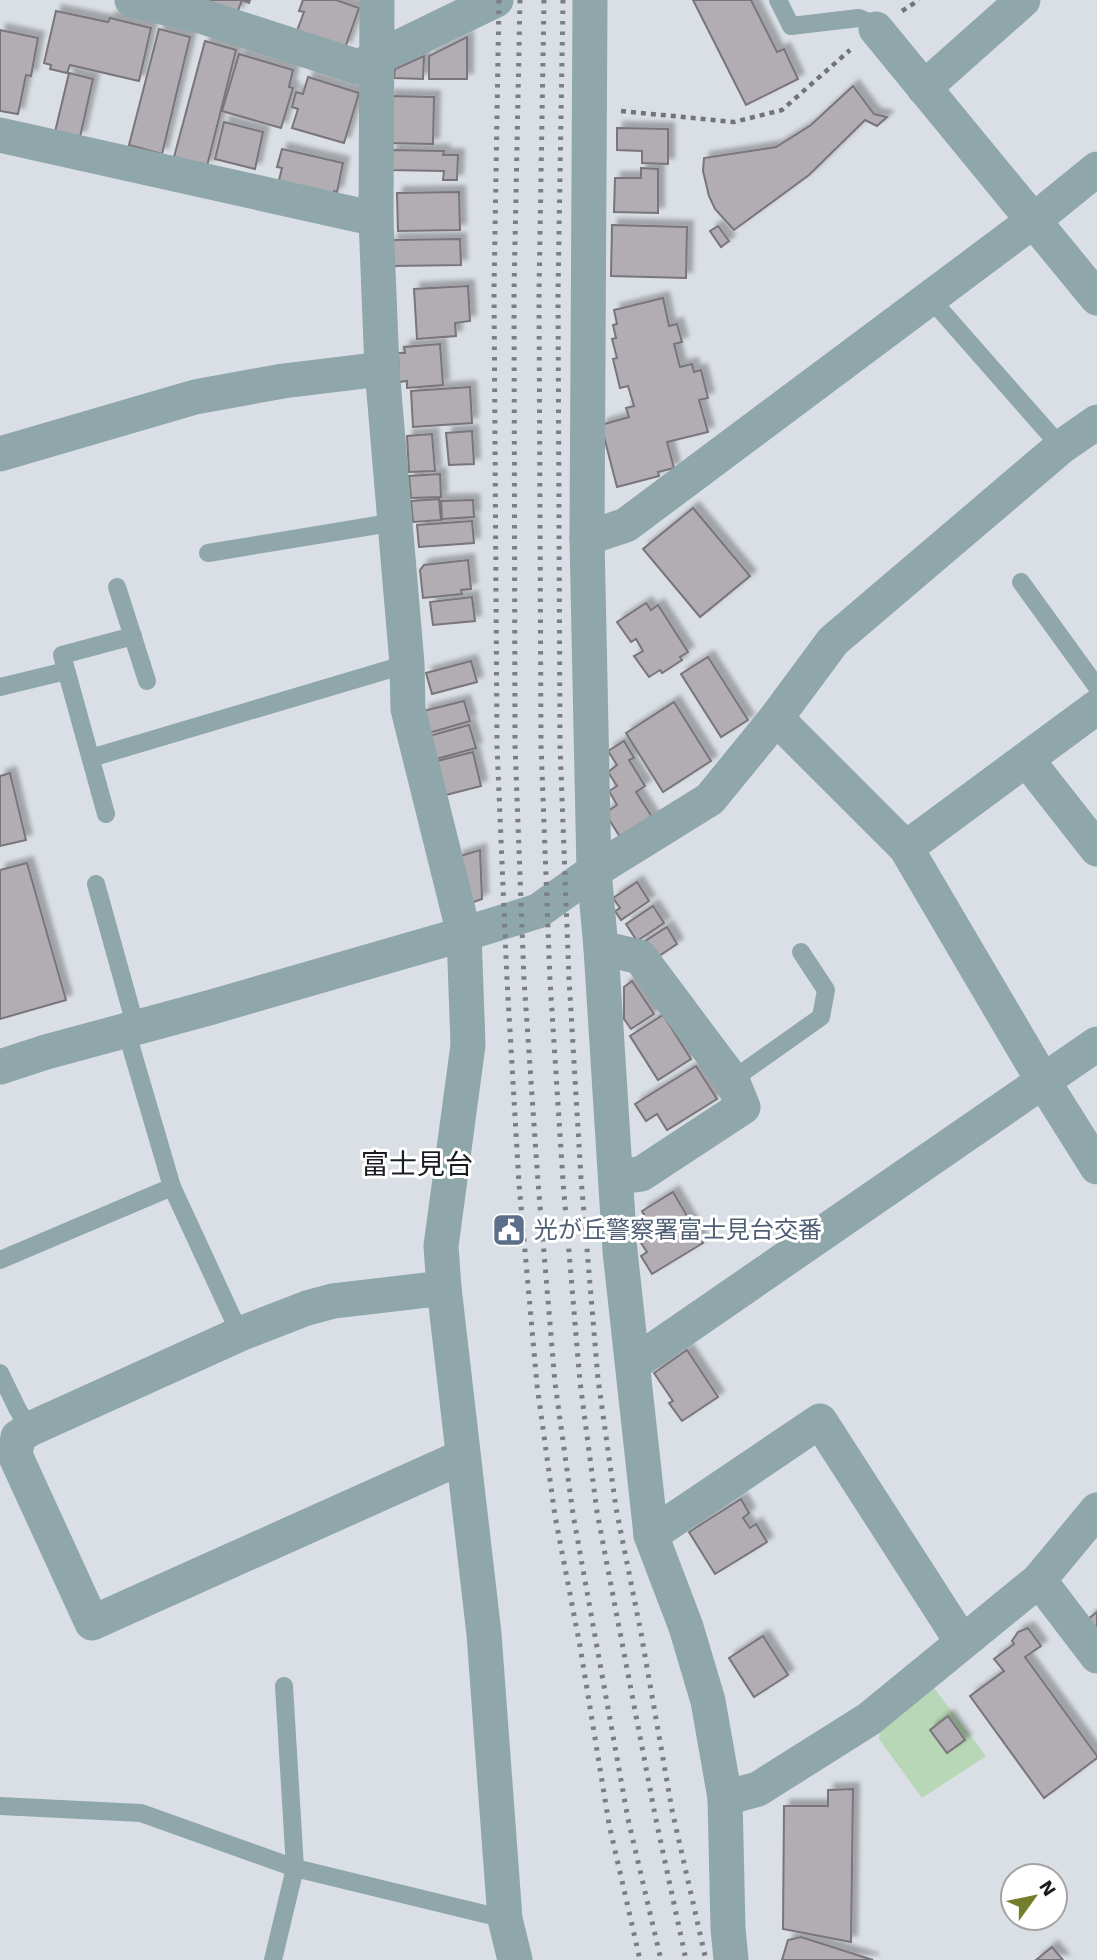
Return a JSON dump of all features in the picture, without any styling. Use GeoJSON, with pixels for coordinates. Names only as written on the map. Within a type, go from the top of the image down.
{"type":"FeatureCollection","features":[{"type":"Feature","properties":{"kind":"street"},"geometry":{"type":"LineString","coordinates":[[132,0],[204,17],[358,67],[496,0]]}},
{"type":"Feature","properties":{"kind":"street"},"geometry":{"type":"LineString","coordinates":[[377,0],[376,219],[382,369],[408,664],[408,709],[464,934],[467,1045],[441,1246],[462,1457],[484,1634],[505,1919],[514,1960]]}},
{"type":"Feature","properties":{"kind":"street"},"geometry":{"type":"LineString","coordinates":[[590,0],[587,538],[594,871],[620,1251],[651,1535],[686,1627],[708,1701],[725,1798],[727,1928],[731,1960]]}},
{"type":"Feature","properties":{"kind":"street"},"geometry":{"type":"LineString","coordinates":[[924,88],[1023,0]]}},
{"type":"Feature","properties":{"kind":"street"},"geometry":{"type":"LineString","coordinates":[[876,29],[1097,298]]}},
{"type":"Feature","properties":{"kind":"street"},"geometry":{"type":"LineString","coordinates":[[0,135],[376,219]]}},
{"type":"Feature","properties":{"kind":"street"},"geometry":{"type":"LineString","coordinates":[[587,538],[626,525],[930,298],[1097,169]]}},
{"type":"Feature","properties":{"kind":"street"},"geometry":{"type":"LineString","coordinates":[[0,454],[195,397],[283,381],[382,369]]}},
{"type":"Feature","properties":{"kind":"street"},"geometry":{"type":"LineString","coordinates":[[0,1067],[538,911],[594,871],[710,799],[776,718],[833,641],[1061,447],[1097,422]]}},
{"type":"Feature","properties":{"kind":"street"},"geometry":{"type":"LineString","coordinates":[[906,849],[1097,707]]}},
{"type":"Feature","properties":{"kind":"street"},"geometry":{"type":"LineString","coordinates":[[776,718],[906,849],[1097,1167]]}},
{"type":"Feature","properties":{"kind":"street"},"geometry":{"type":"LineString","coordinates":[[1027,760],[1097,849]]}},
{"type":"Feature","properties":{"kind":"street"},"geometry":{"type":"LineString","coordinates":[[601,948],[640,957],[733,1080],[743,1107],[641,1174],[616,1177]]}},
{"type":"Feature","properties":{"kind":"street"},"geometry":{"type":"LineString","coordinates":[[633,1364],[1097,1044]]}},
{"type":"Feature","properties":{"kind":"street"},"geometry":{"type":"LineString","coordinates":[[444,1288],[333,1301],[240,1334],[30,1429],[18,1437],[15,1455],[92,1623],[462,1457]]}},
{"type":"Feature","properties":{"kind":"street"},"geometry":{"type":"LineString","coordinates":[[651,1535],[820,1421],[962,1642]]}},
{"type":"Feature","properties":{"kind":"street"},"geometry":{"type":"LineString","coordinates":[[725,1798],[758,1789],[869,1719],[1038,1580],[1097,1510]]}},
{"type":"Feature","properties":{"kind":"street"},"geometry":{"type":"LineString","coordinates":[[1038,1580],[1097,1656]]}},
{"type":"Feature","properties":{"kind":"lane"},"geometry":{"type":"LineString","coordinates":[[778,0],[791,26],[859,18],[871,23],[876,29]]}},
{"type":"Feature","properties":{"kind":"lane"},"geometry":{"type":"LineString","coordinates":[[930,298],[1061,447]]}},
{"type":"Feature","properties":{"kind":"lane"},"geometry":{"type":"LineString","coordinates":[[208,553],[396,522]]}},
{"type":"Feature","properties":{"kind":"lane"},"geometry":{"type":"LineString","coordinates":[[1021,582],[1097,687]]}},
{"type":"Feature","properties":{"kind":"lane"},"geometry":{"type":"LineString","coordinates":[[117,587],[147,681]]}},
{"type":"Feature","properties":{"kind":"lane"},"geometry":{"type":"LineString","coordinates":[[106,814],[62,655],[133,636]]}},
{"type":"Feature","properties":{"kind":"lane"},"geometry":{"type":"LineString","coordinates":[[91,758],[408,664]]}},
{"type":"Feature","properties":{"kind":"lane"},"geometry":{"type":"LineString","coordinates":[[0,687],[66,671]]}},
{"type":"Feature","properties":{"kind":"lane"},"geometry":{"type":"LineString","coordinates":[[96,884],[172,1187],[240,1334]]}},
{"type":"Feature","properties":{"kind":"lane"},"geometry":{"type":"LineString","coordinates":[[733,1080],[821,1017],[826,990],[801,951]]}},
{"type":"Feature","properties":{"kind":"lane"},"geometry":{"type":"LineString","coordinates":[[0,1260],[172,1187]]}},
{"type":"Feature","properties":{"kind":"lane"},"geometry":{"type":"LineString","coordinates":[[0,1373],[30,1429]]}},
{"type":"Feature","properties":{"kind":"lane"},"geometry":{"type":"LineString","coordinates":[[273,1960],[295,1868],[284,1686]]}},
{"type":"Feature","properties":{"kind":"lane"},"geometry":{"type":"LineString","coordinates":[[0,1806],[141,1813],[295,1868],[505,1919]]}},
{"type":"Feature","properties":{"kind":"path"},"geometry":{"type":"LineString","coordinates":[[609,110],[734,122],[782,110],[876,29],[919,0]]}},
{"type":"Feature","properties":{"kind":"green space"},"geometry":{"type":"Polygon","coordinates":[[[931,1684],[986,1756],[922,1798],[879,1739],[881,1724],[931,1684]]]}},
{"type":"Feature","properties":{"kind":"building"},"geometry":{"type":"Polygon","coordinates":[[[205,0],[242,0],[237,13],[205,0]]]}},
{"type":"Feature","properties":{"kind":"building"},"geometry":{"type":"Polygon","coordinates":[[[303,0],[336,0],[359,8],[345,48],[297,31],[304,12],[299,11],[303,0]]]}},
{"type":"Feature","properties":{"kind":"building"},"geometry":{"type":"Polygon","coordinates":[[[693,0],[751,0],[777,52],[784,49],[798,79],[746,105],[693,0]]]}},
{"type":"Feature","properties":{"kind":"building"},"geometry":{"type":"Polygon","coordinates":[[[56,11],[108,22],[110,18],[151,28],[139,81],[70,65],[67,73],[50,69],[51,65],[44,63],[56,11]]]}},
{"type":"Feature","properties":{"kind":"building"},"geometry":{"type":"Polygon","coordinates":[[[159,29],[190,37],[162,154],[129,145],[159,29]]]}},
{"type":"Feature","properties":{"kind":"building"},"geometry":{"type":"Polygon","coordinates":[[[0,30],[38,38],[31,76],[26,75],[18,114],[0,111],[0,30]]]}},
{"type":"Feature","properties":{"kind":"building"},"geometry":{"type":"Polygon","coordinates":[[[467,37],[467,79],[429,79],[429,56],[467,37]]]}},
{"type":"Feature","properties":{"kind":"building"},"geometry":{"type":"Polygon","coordinates":[[[205,41],[236,50],[207,166],[174,157],[205,41]]]}},
{"type":"Feature","properties":{"kind":"building"},"geometry":{"type":"Polygon","coordinates":[[[239,54],[293,70],[289,87],[293,88],[281,128],[222,111],[239,54]]]}},
{"type":"Feature","properties":{"kind":"building"},"geometry":{"type":"Polygon","coordinates":[[[424,56],[423,79],[394,78],[395,69],[424,56]]]}},
{"type":"Feature","properties":{"kind":"building"},"geometry":{"type":"Polygon","coordinates":[[[69,73],[93,79],[80,137],[55,132],[69,73]]]}},
{"type":"Feature","properties":{"kind":"building"},"geometry":{"type":"Polygon","coordinates":[[[308,77],[359,93],[344,143],[292,128],[298,109],[292,107],[296,92],[303,94],[308,77]]]}},
{"type":"Feature","properties":{"kind":"building"},"geometry":{"type":"Polygon","coordinates":[[[853,86],[874,114],[887,117],[877,126],[865,120],[809,175],[734,230],[715,209],[709,196],[703,171],[704,158],[776,147],[811,125],[853,86]]]}},
{"type":"Feature","properties":{"kind":"building"},"geometry":{"type":"Polygon","coordinates":[[[388,96],[434,97],[433,144],[387,143],[388,96]]]}},
{"type":"Feature","properties":{"kind":"building"},"geometry":{"type":"Polygon","coordinates":[[[224,122],[263,132],[255,169],[215,159],[224,122]]]}},
{"type":"Feature","properties":{"kind":"building"},"geometry":{"type":"Polygon","coordinates":[[[617,128],[668,129],[668,164],[642,163],[642,151],[617,150],[617,128]]]}},
{"type":"Feature","properties":{"kind":"building"},"geometry":{"type":"Polygon","coordinates":[[[282,149],[343,163],[337,192],[334,191],[333,196],[278,184],[282,168],[277,167],[282,149]]]}},
{"type":"Feature","properties":{"kind":"building"},"geometry":{"type":"Polygon","coordinates":[[[391,150],[444,151],[443,155],[458,155],[457,180],[443,180],[444,171],[390,170],[391,150]]]}},
{"type":"Feature","properties":{"kind":"building"},"geometry":{"type":"Polygon","coordinates":[[[641,168],[658,169],[658,213],[614,212],[615,178],[641,178],[641,168]]]}},
{"type":"Feature","properties":{"kind":"building"},"geometry":{"type":"Polygon","coordinates":[[[459,192],[460,230],[398,231],[397,193],[459,192]]]}},
{"type":"Feature","properties":{"kind":"building"},"geometry":{"type":"Polygon","coordinates":[[[612,225],[687,227],[686,278],[611,276],[612,225]]]}},
{"type":"Feature","properties":{"kind":"building"},"geometry":{"type":"Polygon","coordinates":[[[718,226],[729,241],[721,247],[710,231],[718,226]]]}},
{"type":"Feature","properties":{"kind":"building"},"geometry":{"type":"Polygon","coordinates":[[[460,239],[461,265],[393,266],[392,240],[460,239]]]}},
{"type":"Feature","properties":{"kind":"building"},"geometry":{"type":"Polygon","coordinates":[[[468,286],[470,321],[455,323],[456,336],[417,339],[414,289],[468,286]]]}},
{"type":"Feature","properties":{"kind":"building"},"geometry":{"type":"Polygon","coordinates":[[[663,298],[669,326],[677,324],[682,342],[674,344],[680,367],[692,364],[694,372],[701,370],[708,398],[699,400],[708,432],[667,442],[674,468],[658,472],[659,476],[617,487],[601,425],[629,417],[626,408],[634,406],[628,386],[620,388],[613,359],[617,358],[612,339],[616,338],[613,325],[617,324],[614,310],[663,298]]]}},
{"type":"Feature","properties":{"kind":"building"},"geometry":{"type":"Polygon","coordinates":[[[440,344],[443,385],[407,388],[407,381],[399,382],[398,353],[405,353],[404,347],[440,344]]]}},
{"type":"Feature","properties":{"kind":"building"},"geometry":{"type":"Polygon","coordinates":[[[470,387],[472,423],[413,427],[411,391],[470,387]]]}},
{"type":"Feature","properties":{"kind":"building"},"geometry":{"type":"Polygon","coordinates":[[[472,431],[474,464],[449,465],[446,433],[472,431]]]}},
{"type":"Feature","properties":{"kind":"building"},"geometry":{"type":"Polygon","coordinates":[[[432,434],[435,471],[409,472],[407,436],[432,434]]]}},
{"type":"Feature","properties":{"kind":"building"},"geometry":{"type":"Polygon","coordinates":[[[440,474],[441,497],[411,498],[409,476],[440,474]]]}},
{"type":"Feature","properties":{"kind":"building"},"geometry":{"type":"Polygon","coordinates":[[[439,499],[441,520],[413,522],[411,501],[439,499]]]}},
{"type":"Feature","properties":{"kind":"building"},"geometry":{"type":"Polygon","coordinates":[[[473,500],[474,517],[442,519],[441,501],[473,500]]]}},
{"type":"Feature","properties":{"kind":"building"},"geometry":{"type":"Polygon","coordinates":[[[693,508],[750,576],[700,617],[643,549],[693,508]]]}},
{"type":"Feature","properties":{"kind":"building"},"geometry":{"type":"Polygon","coordinates":[[[472,521],[474,543],[419,547],[417,525],[472,521]]]}},
{"type":"Feature","properties":{"kind":"building"},"geometry":{"type":"Polygon","coordinates":[[[468,560],[471,589],[461,590],[462,594],[423,598],[420,570],[424,565],[468,560]]]}},
{"type":"Feature","properties":{"kind":"building"},"geometry":{"type":"Polygon","coordinates":[[[472,597],[475,621],[433,625],[430,602],[472,597]]]}},
{"type":"Feature","properties":{"kind":"building"},"geometry":{"type":"Polygon","coordinates":[[[646,603],[651,610],[658,605],[688,652],[680,657],[682,660],[662,673],[660,670],[649,677],[634,656],[643,651],[636,639],[631,642],[617,622],[646,603]]]}},
{"type":"Feature","properties":{"kind":"building"},"geometry":{"type":"Polygon","coordinates":[[[708,657],[748,720],[721,737],[681,674],[708,657]]]}},
{"type":"Feature","properties":{"kind":"building"},"geometry":{"type":"Polygon","coordinates":[[[471,661],[477,682],[432,694],[426,673],[471,661]]]}},
{"type":"Feature","properties":{"kind":"building"},"geometry":{"type":"Polygon","coordinates":[[[464,701],[470,721],[429,733],[423,711],[464,701]]]}},
{"type":"Feature","properties":{"kind":"building"},"geometry":{"type":"Polygon","coordinates":[[[674,702],[711,761],[663,792],[626,733],[674,702]]]}},
{"type":"Feature","properties":{"kind":"building"},"geometry":{"type":"Polygon","coordinates":[[[469,725],[476,748],[436,759],[429,736],[469,725]]]}},
{"type":"Feature","properties":{"kind":"building"},"geometry":{"type":"Polygon","coordinates":[[[624,741],[634,758],[629,760],[645,786],[636,792],[654,820],[622,840],[605,813],[617,805],[609,791],[617,786],[608,772],[617,765],[608,751],[624,741]]]}},
{"type":"Feature","properties":{"kind":"building"},"geometry":{"type":"Polygon","coordinates":[[[473,752],[481,786],[442,796],[433,762],[473,752]]]}},
{"type":"Feature","properties":{"kind":"building"},"geometry":{"type":"Polygon","coordinates":[[[10,773],[26,840],[0,846],[0,776],[10,773]]]}},
{"type":"Feature","properties":{"kind":"building"},"geometry":{"type":"Polygon","coordinates":[[[480,850],[482,899],[468,904],[457,857],[480,850]]]}},
{"type":"Feature","properties":{"kind":"building"},"geometry":{"type":"Polygon","coordinates":[[[27,863],[66,1000],[0,1019],[0,870],[27,863]]]}},
{"type":"Feature","properties":{"kind":"building"},"geometry":{"type":"Polygon","coordinates":[[[637,882],[649,901],[621,920],[615,911],[620,908],[613,898],[637,882]]]}},
{"type":"Feature","properties":{"kind":"building"},"geometry":{"type":"Polygon","coordinates":[[[653,906],[664,923],[637,941],[626,924],[653,906]]]}},
{"type":"Feature","properties":{"kind":"building"},"geometry":{"type":"Polygon","coordinates":[[[667,927],[677,944],[650,962],[639,945],[667,927]]]}},
{"type":"Feature","properties":{"kind":"building"},"geometry":{"type":"Polygon","coordinates":[[[632,981],[654,1014],[631,1029],[624,1019],[624,987],[632,981]]]}},
{"type":"Feature","properties":{"kind":"building"},"geometry":{"type":"Polygon","coordinates":[[[663,1015],[691,1059],[658,1080],[630,1036],[663,1015]]]}},
{"type":"Feature","properties":{"kind":"building"},"geometry":{"type":"Polygon","coordinates":[[[696,1066],[717,1099],[667,1130],[657,1114],[646,1121],[635,1104],[696,1066]]]}},
{"type":"Feature","properties":{"kind":"building"},"geometry":{"type":"Polygon","coordinates":[[[673,1192],[703,1243],[652,1274],[641,1256],[647,1252],[641,1243],[649,1238],[641,1226],[648,1222],[642,1211],[673,1192]]]}},
{"type":"Feature","properties":{"kind":"building"},"geometry":{"type":"Polygon","coordinates":[[[687,1350],[718,1397],[682,1421],[669,1403],[673,1401],[654,1373],[687,1350]]]}},
{"type":"Feature","properties":{"kind":"building"},"geometry":{"type":"Polygon","coordinates":[[[741,1499],[749,1513],[743,1518],[750,1528],[756,1524],[767,1542],[715,1574],[689,1532],[741,1499]]]}},
{"type":"Feature","properties":{"kind":"building"},"geometry":{"type":"Polygon","coordinates":[[[1097,1612],[1097,1631],[1088,1619],[1097,1612]]]}},
{"type":"Feature","properties":{"kind":"building"},"geometry":{"type":"Polygon","coordinates":[[[1028,1628],[1041,1646],[1025,1657],[1097,1756],[1044,1798],[970,1696],[1004,1671],[994,1659],[1014,1644],[1012,1641],[1018,1632],[1028,1628]]]}},
{"type":"Feature","properties":{"kind":"building"},"geometry":{"type":"Polygon","coordinates":[[[763,1636],[788,1675],[754,1697],[729,1658],[763,1636]]]}},
{"type":"Feature","properties":{"kind":"building"},"geometry":{"type":"Polygon","coordinates":[[[948,1716],[965,1740],[947,1753],[930,1730],[948,1716]]]}},
{"type":"Feature","properties":{"kind":"building"},"geometry":{"type":"Polygon","coordinates":[[[853,1789],[851,1942],[783,1929],[784,1806],[828,1806],[828,1790],[853,1789]]]}},
{"type":"Feature","properties":{"kind":"building"},"geometry":{"type":"Polygon","coordinates":[[[801,1937],[873,1960],[782,1960],[788,1940],[801,1937]]]}},
{"type":"Feature","properties":{"kind":"building"},"geometry":{"type":"Polygon","coordinates":[[[1052,1947],[1063,1960],[1036,1960],[1052,1947]]]}},
{"type":"Feature","properties":{"kind":"railway"},"geometry":{"type":"LineString","coordinates":[[499,0],[494,290],[497,746],[519,1184],[537,1385],[555,1516],[580,1646],[609,1824],[640,1960]]}},
{"type":"Feature","properties":{"kind":"railway"},"geometry":{"type":"LineString","coordinates":[[520,0],[514,291],[515,745],[524,980],[538,1182],[555,1383],[573,1514],[628,1819],[661,1960]]}},
{"type":"Feature","properties":{"kind":"railway"},"geometry":{"type":"LineString","coordinates":[[544,0],[539,293],[541,745],[550,981],[563,1181],[580,1382],[597,1512],[655,1815],[686,1960]]}},
{"type":"Feature","properties":{"kind":"railway"},"geometry":{"type":"LineString","coordinates":[[563,0],[558,293],[560,746],[569,979],[581,1178],[598,1379],[616,1508],[672,1810],[706,1960]]}},
{"type":"Feature","properties":{"kind":"place","name":"光が丘警察署富士見台交番"},"geometry":{"type":"Point","coordinates":[509,1230]}},
{"type":"Feature","properties":{"kind":"district","name":"富士見台"},"geometry":{"type":"Point","coordinates":[417,1164]}}]}
